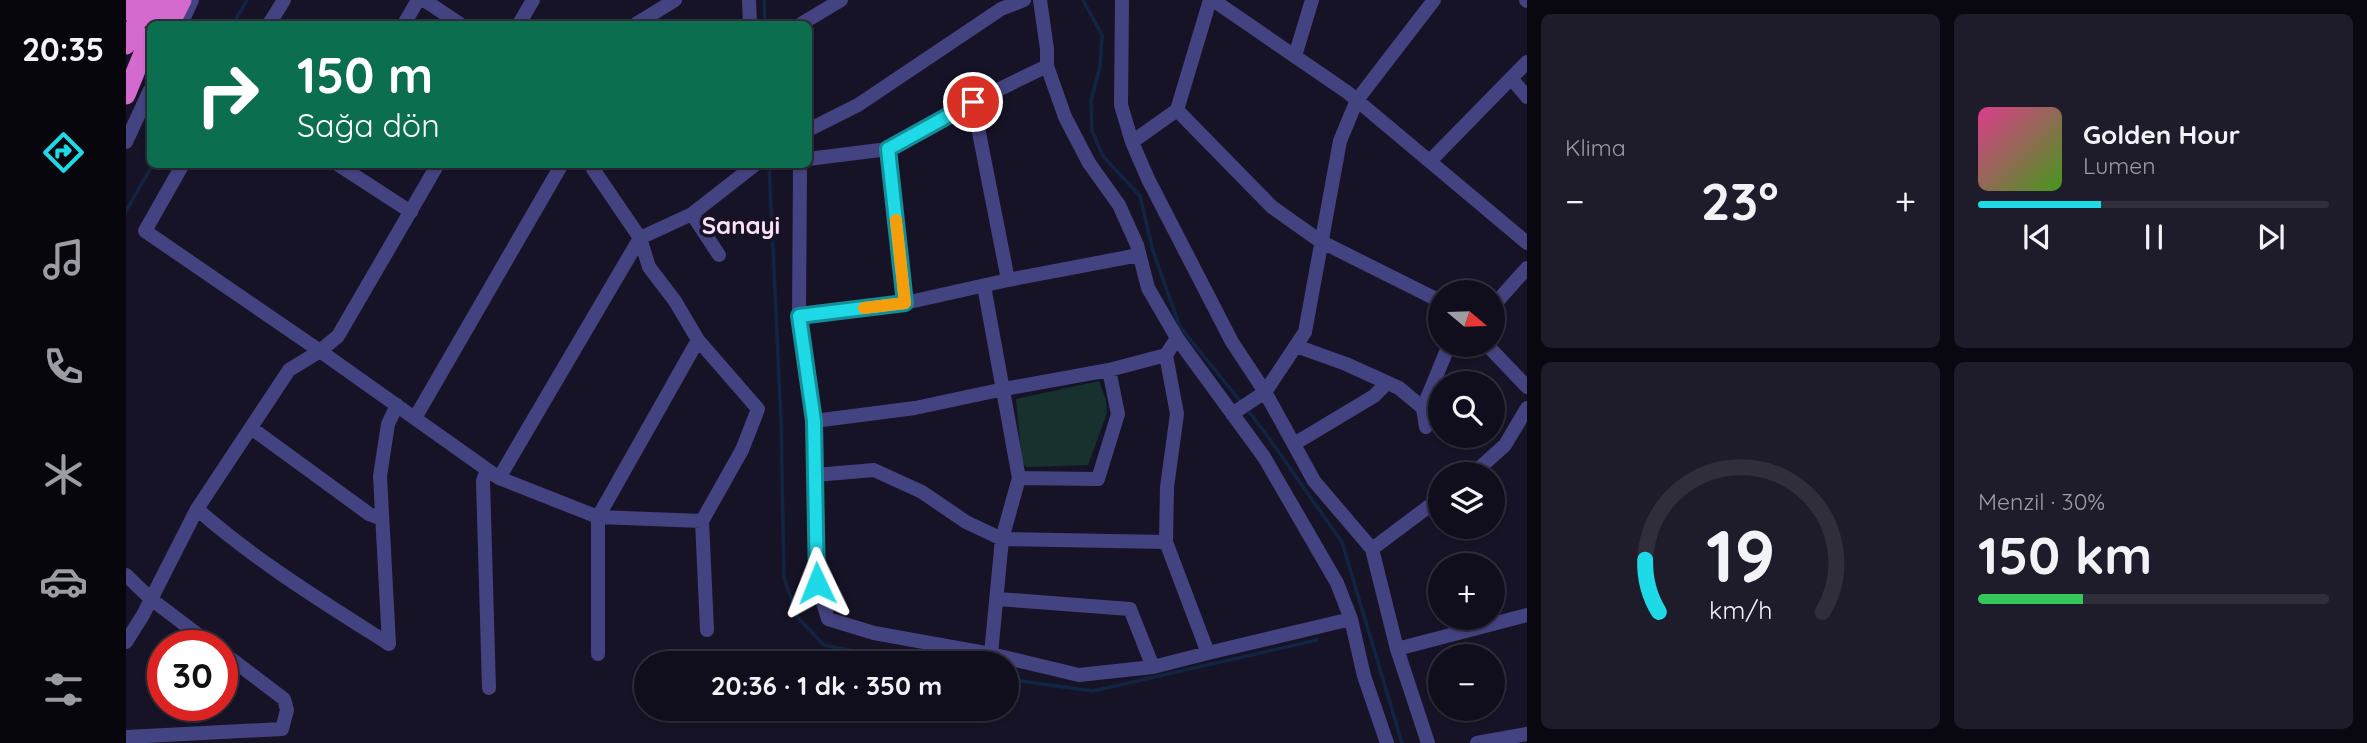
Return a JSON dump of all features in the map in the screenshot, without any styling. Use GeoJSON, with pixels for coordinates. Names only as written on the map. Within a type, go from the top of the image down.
{"type":"FeatureCollection","features":[{"type":"Feature","properties":{"kind":"highway"},"geometry":{"type":"LineString","coordinates":[[126,10],[130,0]]}},
{"type":"Feature","properties":{"kind":"highway"},"geometry":{"type":"LineString","coordinates":[[126,45],[147,0]]}},
{"type":"Feature","properties":{"kind":"highway"},"geometry":{"type":"LineString","coordinates":[[156,21],[165,0]]}},
{"type":"Feature","properties":{"kind":"highway"},"geometry":{"type":"LineString","coordinates":[[172,21],[182,0]]}},
{"type":"Feature","properties":{"kind":"highway"},"geometry":{"type":"LineString","coordinates":[[126,95],[147,43]]}},
{"type":"Feature","properties":{"kind":"highway"},"geometry":{"type":"LineString","coordinates":[[126,102],[147,67]]}},
{"type":"Feature","properties":{"kind":"street"},"geometry":{"type":"LineString","coordinates":[[182,21],[192,0]]}},
{"type":"Feature","properties":{"kind":"street"},"geometry":{"type":"LineString","coordinates":[[271,21],[284,0]]}},
{"type":"Feature","properties":{"kind":"street"},"geometry":{"type":"LineString","coordinates":[[406,21],[418,0]]}},
{"type":"Feature","properties":{"kind":"street"},"geometry":{"type":"LineString","coordinates":[[424,0],[456,21]]}},
{"type":"Feature","properties":{"kind":"street"},"geometry":{"type":"LineString","coordinates":[[521,21],[533,0]]}},
{"type":"Feature","properties":{"kind":"street"},"geometry":{"type":"LineString","coordinates":[[641,21],[675,0]]}},
{"type":"Feature","properties":{"kind":"street"},"geometry":{"type":"LineString","coordinates":[[749,0],[750,21]]}},
{"type":"Feature","properties":{"kind":"street"},"geometry":{"type":"LineString","coordinates":[[806,21],[841,0]]}},
{"type":"Feature","properties":{"kind":"street"},"geometry":{"type":"LineString","coordinates":[[812,128],[858,105],[1001,9],[1026,0],[1044,30]]}},
{"type":"Feature","properties":{"kind":"street"},"geometry":{"type":"LineString","coordinates":[[1040,0],[1047,66],[1065,117],[1089,163],[1119,205],[1139,255],[1148,288],[1177,338],[1237,412],[1337,583],[1351,619],[1364,676],[1387,743]]}},
{"type":"Feature","properties":{"kind":"street"},"geometry":{"type":"LineString","coordinates":[[1122,0],[1121,106],[1132,142],[1148,179],[1261,396],[1294,444],[1314,481],[1372,549],[1397,649],[1428,743]]}},
{"type":"Feature","properties":{"kind":"street"},"geometry":{"type":"LineString","coordinates":[[1132,142],[1177,110],[1211,0],[1357,100],[1527,243]]}},
{"type":"Feature","properties":{"kind":"street"},"geometry":{"type":"LineString","coordinates":[[1295,56],[1312,0]]}},
{"type":"Feature","properties":{"kind":"street"},"geometry":{"type":"LineString","coordinates":[[1237,412],[1261,396],[1305,332],[1340,141],[1357,100],[1434,0]]}},
{"type":"Feature","properties":{"kind":"street"},"geometry":{"type":"LineString","coordinates":[[1430,161],[1527,62]]}},
{"type":"Feature","properties":{"kind":"street"},"geometry":{"type":"LineString","coordinates":[[812,158],[888,149],[973,102],[1047,66]]}},
{"type":"Feature","properties":{"kind":"street"},"geometry":{"type":"LineString","coordinates":[[1511,78],[1527,97]]}},
{"type":"Feature","properties":{"kind":"street"},"geometry":{"type":"LineString","coordinates":[[126,142],[147,96]]}},
{"type":"Feature","properties":{"kind":"street"},"geometry":{"type":"LineString","coordinates":[[973,102],[1008,280]]}},
{"type":"Feature","properties":{"kind":"street"},"geometry":{"type":"LineString","coordinates":[[1177,110],[1272,207],[1320,241],[1428,295]]}},
{"type":"Feature","properties":{"kind":"street"},"geometry":{"type":"LineString","coordinates":[[888,149],[905,303]]}},
{"type":"Feature","properties":{"kind":"street"},"geometry":{"type":"LineString","coordinates":[[181,168],[145,231],[493,474],[598,517],[702,521]]}},
{"type":"Feature","properties":{"kind":"street"},"geometry":{"type":"LineString","coordinates":[[343,168],[411,212]]}},
{"type":"Feature","properties":{"kind":"street"},"geometry":{"type":"LineString","coordinates":[[126,642],[197,509],[289,370],[320,351],[338,335],[436,168]]}},
{"type":"Feature","properties":{"kind":"street"},"geometry":{"type":"LineString","coordinates":[[415,418],[560,168]]}},
{"type":"Feature","properties":{"kind":"street"},"geometry":{"type":"LineString","coordinates":[[595,168],[640,238],[649,267],[675,301],[698,340],[758,408],[742,450],[702,521],[707,630]]}},
{"type":"Feature","properties":{"kind":"street"},"geometry":{"type":"LineString","coordinates":[[489,688],[483,481],[493,474],[640,238],[692,214],[750,168]]}},
{"type":"Feature","properties":{"kind":"street"},"geometry":{"type":"LineString","coordinates":[[800,168],[799,316],[814,421],[817,583],[828,619],[874,632],[975,651]]}},
{"type":"Feature","properties":{"kind":"street"},"geometry":{"type":"LineString","coordinates":[[692,214],[719,255]]}},
{"type":"Feature","properties":{"kind":"street"},"geometry":{"type":"LineString","coordinates":[[799,316],[905,303],[1139,255]]}},
{"type":"Feature","properties":{"kind":"street"},"geometry":{"type":"LineString","coordinates":[[1505,293],[1527,268]]}},
{"type":"Feature","properties":{"kind":"street"},"geometry":{"type":"LineString","coordinates":[[984,286],[1019,478],[1002,539],[991,651]]}},
{"type":"Feature","properties":{"kind":"street"},"geometry":{"type":"LineString","coordinates":[[1177,338],[1167,355],[1177,414],[1167,487],[1166,542],[1208,653]]}},
{"type":"Feature","properties":{"kind":"street"},"geometry":{"type":"LineString","coordinates":[[598,654],[598,517],[698,340]]}},
{"type":"Feature","properties":{"kind":"street"},"geometry":{"type":"LineString","coordinates":[[1296,346],[1346,364],[1399,388],[1423,408]]}},
{"type":"Feature","properties":{"kind":"street"},"geometry":{"type":"LineString","coordinates":[[814,421],[915,408],[1109,370],[1167,355]]}},
{"type":"Feature","properties":{"kind":"street"},"geometry":{"type":"LineString","coordinates":[[1426,427],[1423,408],[1444,357]]}},
{"type":"Feature","properties":{"kind":"street"},"geometry":{"type":"LineString","coordinates":[[1498,357],[1527,387]]}},
{"type":"Feature","properties":{"kind":"street"},"geometry":{"type":"LineString","coordinates":[[1019,478],[1098,479],[1118,414],[1109,370]]}},
{"type":"Feature","properties":{"kind":"street"},"geometry":{"type":"LineString","coordinates":[[1294,444],[1374,396],[1387,383]]}},
{"type":"Feature","properties":{"kind":"street"},"geometry":{"type":"LineString","coordinates":[[197,509],[227,536],[302,589],[389,645],[380,476],[388,424],[397,405]]}},
{"type":"Feature","properties":{"kind":"street"},"geometry":{"type":"LineString","coordinates":[[1486,462],[1505,445],[1527,408]]}},
{"type":"Feature","properties":{"kind":"street"},"geometry":{"type":"LineString","coordinates":[[251,428],[369,514],[382,519]]}},
{"type":"Feature","properties":{"kind":"street"},"geometry":{"type":"LineString","coordinates":[[815,475],[874,470],[922,492],[966,522],[1002,539],[1166,542]]}},
{"type":"Feature","properties":{"kind":"street"},"geometry":{"type":"LineString","coordinates":[[1372,549],[1428,507]]}},
{"type":"Feature","properties":{"kind":"street"},"geometry":{"type":"LineString","coordinates":[[126,575],[151,599],[193,630]]}},
{"type":"Feature","properties":{"kind":"street"},"geometry":{"type":"LineString","coordinates":[[998,599],[1130,609],[1153,667]]}},
{"type":"Feature","properties":{"kind":"street"},"geometry":{"type":"LineString","coordinates":[[1397,649],[1527,615]]}},
{"type":"Feature","properties":{"kind":"street"},"geometry":{"type":"LineString","coordinates":[[1019,661],[1079,675],[1153,667],[1351,619]]}},
{"type":"Feature","properties":{"kind":"street"},"geometry":{"type":"LineString","coordinates":[[126,737],[282,729],[287,710],[284,699],[238,664]]}},
{"type":"Feature","properties":{"kind":"street"},"geometry":{"type":"LineString","coordinates":[[1477,743],[1527,734]]}},
{"type":"Feature","properties":{"kind":"green space"},"geometry":{"type":"Polygon","coordinates":[[[1099,381],[1106,400],[1107,413],[1088,465],[1027,467],[1022,463],[1016,399],[1099,381]]]}},
{"type":"Feature","properties":{"kind":"waterway"},"geometry":{"type":"LineString","coordinates":[[235,21],[247,0]]}},
{"type":"Feature","properties":{"kind":"waterway"},"geometry":{"type":"LineString","coordinates":[[764,0],[765,21]]}},
{"type":"Feature","properties":{"kind":"waterway"},"geometry":{"type":"LineString","coordinates":[[1083,0],[1102,35],[1100,66],[1091,101],[1092,131],[1103,156],[1140,196],[1153,251],[1180,327],[1241,402]]}},
{"type":"Feature","properties":{"kind":"waterway"},"geometry":{"type":"LineString","coordinates":[[126,211],[151,168]]}},
{"type":"Feature","properties":{"kind":"waterway"},"geometry":{"type":"LineString","coordinates":[[769,168],[781,420],[784,578],[798,618],[824,645],[853,651]]}},
{"type":"Feature","properties":{"kind":"waterway"},"geometry":{"type":"LineString","coordinates":[[1246,408],[1342,542],[1402,743]]}},
{"type":"Feature","properties":{"kind":"waterway"},"geometry":{"type":"LineString","coordinates":[[1019,681],[1093,691],[1317,640]]}},
{"type":"Feature","properties":{"kind":"slow traffic"},"geometry":{"type":"LineString","coordinates":[[864,308],[905,303],[896,220]]}},
{"type":"Feature","properties":{"kind":"district","name":"Sanayi"},"geometry":{"type":"Point","coordinates":[741,226]}},
{"type":"Feature","properties":{"kind":"route"},"geometry":{"type":"LineString","coordinates":[[817,583],[814,421],[799,316],[905,303],[888,149],[973,102]]}}]}
